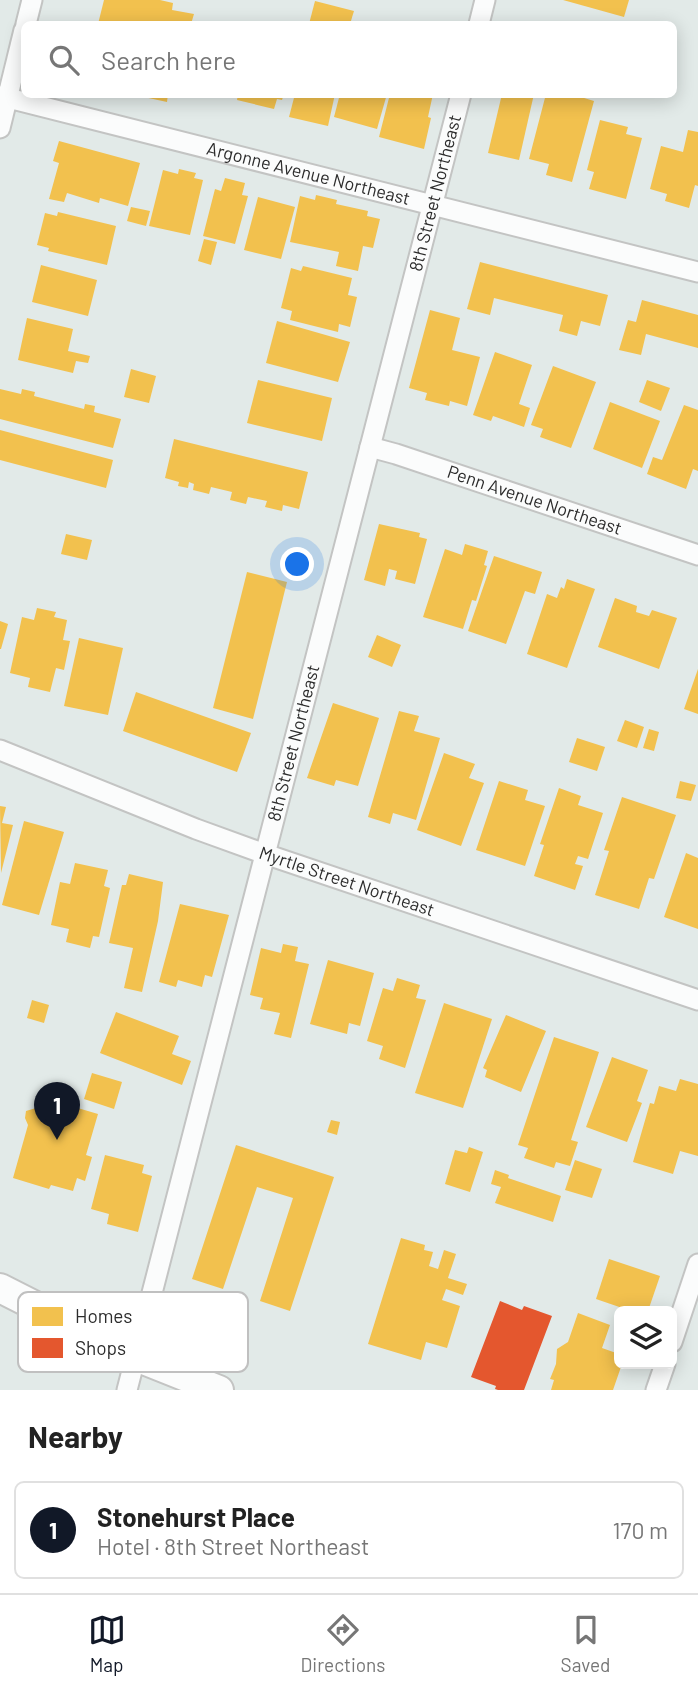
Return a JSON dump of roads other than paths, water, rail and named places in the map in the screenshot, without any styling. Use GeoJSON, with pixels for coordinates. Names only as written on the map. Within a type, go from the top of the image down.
{"type":"FeatureCollection","features":[{"type":"Feature","properties":{"kind":"main road"},"geometry":{"type":"LineString","coordinates":[[0,1288],[18,1297]]}},
{"type":"Feature","properties":{"kind":"main road"},"geometry":{"type":"LineString","coordinates":[[174,1372],[219,1390]]}},
{"type":"Feature","properties":{"kind":"street"},"geometry":{"type":"LineString","coordinates":[[27,21],[32,0]]}},
{"type":"Feature","properties":{"kind":"street"},"geometry":{"type":"LineString","coordinates":[[480,21],[485,0]]}},
{"type":"Feature","properties":{"kind":"street"},"geometry":{"type":"LineString","coordinates":[[0,128],[4,96],[21,40]]}},
{"type":"Feature","properties":{"kind":"street","name":"Argonne Avenue Northeast"},"geometry":{"type":"LineString","coordinates":[[4,96],[698,271]]}},
{"type":"Feature","properties":{"kind":"street","name":"8th Street Northeast"},"geometry":{"type":"LineString","coordinates":[[153,1292],[460,98]]}},
{"type":"Feature","properties":{"kind":"street","name":"Penn Avenue Northeast"},"geometry":{"type":"LineString","coordinates":[[370,447],[698,555]]}},
{"type":"Feature","properties":{"kind":"street","name":"Myrtle Street Northeast"},"geometry":{"type":"LineString","coordinates":[[0,750],[265,854],[698,1000]]}},
{"type":"Feature","properties":{"kind":"street"},"geometry":{"type":"LineString","coordinates":[[677,1327],[698,1264]]}},
{"type":"Feature","properties":{"kind":"street"},"geometry":{"type":"LineString","coordinates":[[656,1390],[663,1369]]}},
{"type":"Feature","properties":{"kind":"street","name":"8th Street Northeast"},"geometry":{"type":"LineString","coordinates":[[127,1390],[132,1372]]}},
{"type":"Feature","properties":{"kind":"place","name":"Stonehurst Place"},"geometry":{"type":"Point","coordinates":[57,1140]}}]}
